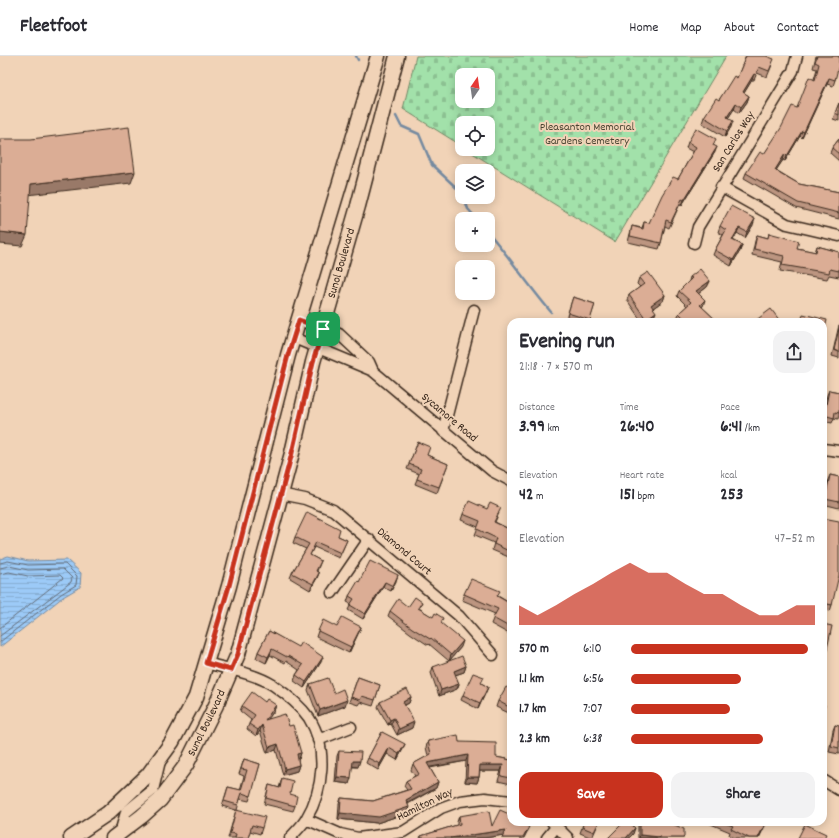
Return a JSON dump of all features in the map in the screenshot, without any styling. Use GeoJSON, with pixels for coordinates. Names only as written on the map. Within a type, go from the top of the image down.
{"type":"FeatureCollection","features":[{"type":"Feature","properties":{"kind":"main road","name":"Sunol Boulevard"},"geometry":{"type":"LineString","coordinates":[[71,838],[108,813],[137,787],[161,759],[186,718],[196,697],[229,586],[299,320],[378,56]]}},
{"type":"Feature","properties":{"kind":"main road"},"geometry":{"type":"LineString","coordinates":[[386,56],[385,71],[392,75]]}},
{"type":"Feature","properties":{"kind":"main road","name":"Sunol Boulevard"},"geometry":{"type":"LineString","coordinates":[[118,836],[160,800],[186,765],[210,719],[238,654],[317,349],[397,56]]}},
{"type":"Feature","properties":{"kind":"street","name":"San Carlos Way"},"geometry":{"type":"LineString","coordinates":[[694,243],[698,227],[793,71],[797,56]]}},
{"type":"Feature","properties":{"kind":"street"},"geometry":{"type":"LineString","coordinates":[[721,187],[787,224],[839,236]]}},
{"type":"Feature","properties":{"kind":"street"},"geometry":{"type":"LineString","coordinates":[[443,432],[474,310]]}},
{"type":"Feature","properties":{"kind":"street","name":"Sycamore Road"},"geometry":{"type":"LineString","coordinates":[[299,320],[339,334],[368,362],[373,371]]}},
{"type":"Feature","properties":{"kind":"street","name":"Sycamore Road"},"geometry":{"type":"LineString","coordinates":[[294,338],[317,349],[373,371],[443,432],[492,471],[507,479]]}},
{"type":"Feature","properties":{"kind":"street"},"geometry":{"type":"LineString","coordinates":[[827,450],[839,451]]}},
{"type":"Feature","properties":{"kind":"street","name":"Diamond Court"},"geometry":{"type":"LineString","coordinates":[[280,494],[305,499],[333,510],[458,616],[493,655]]}},
{"type":"Feature","properties":{"kind":"street"},"geometry":{"type":"LineString","coordinates":[[332,593],[369,539]]}},
{"type":"Feature","properties":{"kind":"street"},"geometry":{"type":"LineString","coordinates":[[206,663],[231,670],[272,685],[295,702],[309,718],[318,740],[322,772],[318,793],[306,819],[290,838]]}},
{"type":"Feature","properties":{"kind":"street"},"geometry":{"type":"LineString","coordinates":[[318,740],[351,727]]}},
{"type":"Feature","properties":{"kind":"street","name":"Sunol Boulevard"},"geometry":{"type":"LineString","coordinates":[[118,836],[126,812],[153,790],[161,759]]}},
{"type":"Feature","properties":{"kind":"street"},"geometry":{"type":"LineString","coordinates":[[827,782],[839,790]]}},
{"type":"Feature","properties":{"kind":"street","name":"Hamilton Way"},"geometry":{"type":"LineString","coordinates":[[306,819],[340,834],[358,838],[403,835],[441,808],[460,801],[485,798],[507,801]]}},
{"type":"Feature","properties":{"kind":"street"},"geometry":{"type":"LineString","coordinates":[[547,838],[554,826]]}},
{"type":"Feature","properties":{"kind":"street"},"geometry":{"type":"LineString","coordinates":[[557,826],[568,838]]}},
{"type":"Feature","properties":{"kind":"green space","name":"Pleasanton Memorial Gardens Cemetery"},"geometry":{"type":"Polygon","coordinates":[[[416,56],[726,56],[615,242],[495,167],[495,164],[490,164],[477,156],[495,156],[495,116],[455,116],[455,142],[403,109],[416,56]]]}},
{"type":"Feature","properties":{"kind":"water"},"geometry":{"type":"Polygon","coordinates":[[[8,556],[28,561],[67,560],[81,573],[80,587],[63,597],[0,647],[0,559],[8,556]]]}},
{"type":"Feature","properties":{"kind":"building"},"geometry":{"type":"Polygon","coordinates":[[[746,56],[766,56],[774,59],[769,71],[759,67],[756,75],[754,74],[743,92],[749,96],[741,107],[736,103],[727,117],[733,121],[727,131],[704,117],[716,98],[719,100],[734,76],[737,78],[746,56]]]}},
{"type":"Feature","properties":{"kind":"building"},"geometry":{"type":"Polygon","coordinates":[[[817,56],[839,56],[839,65],[835,80],[829,78],[804,132],[802,131],[787,156],[785,154],[775,170],[799,184],[839,192],[839,213],[798,203],[746,173],[760,152],[764,154],[781,128],[792,106],[797,108],[809,77],[815,80],[819,64],[815,62],[817,56]]]}},
{"type":"Feature","properties":{"kind":"building"},"geometry":{"type":"Polygon","coordinates":[[[839,103],[839,115],[835,113],[839,103]]]}},
{"type":"Feature","properties":{"kind":"building"},"geometry":{"type":"Polygon","coordinates":[[[129,127],[135,172],[31,184],[27,235],[0,232],[0,139],[31,139],[129,127]]]}},
{"type":"Feature","properties":{"kind":"building"},"geometry":{"type":"Polygon","coordinates":[[[696,128],[716,139],[713,145],[717,147],[684,200],[682,199],[671,222],[666,220],[661,243],[630,236],[632,226],[643,229],[644,222],[649,223],[662,195],[673,177],[678,179],[696,147],[688,142],[696,128]]]}},
{"type":"Feature","properties":{"kind":"building"},"geometry":{"type":"Polygon","coordinates":[[[839,139],[839,154],[832,148],[839,139]]]}},
{"type":"Feature","properties":{"kind":"building"},"geometry":{"type":"Polygon","coordinates":[[[731,206],[755,219],[747,232],[739,228],[732,240],[742,245],[733,260],[715,250],[726,230],[720,226],[731,206]]]}},
{"type":"Feature","properties":{"kind":"building"},"geometry":{"type":"Polygon","coordinates":[[[769,233],[799,241],[797,248],[816,252],[817,246],[839,252],[839,271],[830,269],[829,273],[782,265],[784,256],[754,249],[757,235],[768,238],[769,233]]]}},
{"type":"Feature","properties":{"kind":"building"},"geometry":{"type":"Polygon","coordinates":[[[700,269],[710,281],[696,291],[705,300],[700,305],[714,318],[684,318],[679,313],[691,302],[679,291],[692,278],[690,277],[700,269]]]}},
{"type":"Feature","properties":{"kind":"building"},"geometry":{"type":"Polygon","coordinates":[[[648,272],[665,295],[651,305],[656,312],[647,318],[645,318],[629,295],[644,284],[639,278],[648,272]]]}},
{"type":"Feature","properties":{"kind":"building"},"geometry":{"type":"Polygon","coordinates":[[[573,297],[595,304],[591,318],[584,318],[568,313],[573,297]]]}},
{"type":"Feature","properties":{"kind":"building"},"geometry":{"type":"Polygon","coordinates":[[[771,309],[778,318],[759,318],[771,309]]]}},
{"type":"Feature","properties":{"kind":"building"},"geometry":{"type":"Polygon","coordinates":[[[803,314],[819,318],[802,318],[803,314]]]}},
{"type":"Feature","properties":{"kind":"building"},"geometry":{"type":"Polygon","coordinates":[[[839,328],[839,352],[834,350],[839,328]]]}},
{"type":"Feature","properties":{"kind":"building"},"geometry":{"type":"Polygon","coordinates":[[[829,390],[839,392],[839,413],[835,412],[834,418],[827,416],[827,400],[829,390]]]}},
{"type":"Feature","properties":{"kind":"building"},"geometry":{"type":"Polygon","coordinates":[[[418,442],[430,447],[427,455],[448,464],[439,487],[417,479],[421,469],[409,464],[418,442]]]}},
{"type":"Feature","properties":{"kind":"building"},"geometry":{"type":"Polygon","coordinates":[[[830,475],[839,477],[839,502],[827,499],[827,489],[830,475]]]}},
{"type":"Feature","properties":{"kind":"building"},"geometry":{"type":"Polygon","coordinates":[[[469,501],[487,509],[490,503],[501,508],[494,522],[507,528],[507,550],[494,544],[496,538],[477,529],[480,521],[463,514],[469,501]]]}},
{"type":"Feature","properties":{"kind":"building"},"geometry":{"type":"Polygon","coordinates":[[[307,512],[340,529],[338,536],[347,540],[341,553],[316,542],[310,555],[321,561],[316,571],[319,573],[313,584],[292,573],[309,544],[295,537],[307,512]]]}},
{"type":"Feature","properties":{"kind":"building"},"geometry":{"type":"Polygon","coordinates":[[[827,519],[839,521],[839,575],[832,605],[827,604],[827,519]]]}},
{"type":"Feature","properties":{"kind":"building"},"geometry":{"type":"Polygon","coordinates":[[[370,561],[398,575],[393,586],[385,582],[365,614],[350,605],[354,599],[349,596],[358,581],[359,582],[370,561]]]}},
{"type":"Feature","properties":{"kind":"building"},"geometry":{"type":"Polygon","coordinates":[[[471,579],[500,591],[497,596],[507,602],[507,626],[493,618],[498,609],[464,594],[471,579]]]}},
{"type":"Feature","properties":{"kind":"building"},"geometry":{"type":"Polygon","coordinates":[[[415,597],[422,602],[418,608],[433,617],[435,613],[443,618],[441,623],[463,641],[451,655],[431,638],[430,639],[412,628],[390,611],[398,599],[408,607],[415,597]]]}},
{"type":"Feature","properties":{"kind":"building"},"geometry":{"type":"Polygon","coordinates":[[[342,617],[361,627],[351,647],[318,631],[323,620],[337,627],[342,617]]]}},
{"type":"Feature","properties":{"kind":"building"},"geometry":{"type":"Polygon","coordinates":[[[827,625],[832,626],[827,649],[827,625]]]}},
{"type":"Feature","properties":{"kind":"building"},"geometry":{"type":"Polygon","coordinates":[[[269,631],[298,647],[301,642],[323,657],[306,682],[296,675],[303,665],[272,649],[268,657],[258,652],[269,631]]]}},
{"type":"Feature","properties":{"kind":"building"},"geometry":{"type":"Polygon","coordinates":[[[462,656],[466,666],[454,671],[459,684],[441,690],[433,667],[462,656]]]}},
{"type":"Feature","properties":{"kind":"building"},"geometry":{"type":"Polygon","coordinates":[[[473,673],[484,677],[481,683],[488,687],[480,703],[463,695],[473,673]]]}},
{"type":"Feature","properties":{"kind":"building"},"geometry":{"type":"Polygon","coordinates":[[[358,677],[380,685],[375,700],[362,696],[360,700],[351,697],[358,677]]]}},
{"type":"Feature","properties":{"kind":"building"},"geometry":{"type":"Polygon","coordinates":[[[328,678],[334,693],[343,689],[347,700],[320,710],[310,684],[328,678]]]}},
{"type":"Feature","properties":{"kind":"building"},"geometry":{"type":"Polygon","coordinates":[[[506,687],[507,687],[507,706],[498,701],[506,687]]]}},
{"type":"Feature","properties":{"kind":"building"},"geometry":{"type":"Polygon","coordinates":[[[407,689],[411,697],[403,702],[414,722],[399,729],[394,718],[390,720],[380,702],[407,689]]]}},
{"type":"Feature","properties":{"kind":"building"},"geometry":{"type":"Polygon","coordinates":[[[252,692],[265,702],[267,699],[276,705],[265,720],[285,714],[289,726],[293,725],[301,753],[297,754],[299,765],[285,769],[278,744],[269,747],[262,725],[258,730],[249,724],[255,715],[242,706],[252,692]]]}},
{"type":"Feature","properties":{"kind":"building"},"geometry":{"type":"Polygon","coordinates":[[[835,725],[839,726],[839,748],[831,746],[835,725]]]}},
{"type":"Feature","properties":{"kind":"building"},"geometry":{"type":"Polygon","coordinates":[[[382,732],[405,744],[399,754],[389,748],[380,764],[368,758],[382,732]]]}},
{"type":"Feature","properties":{"kind":"building"},"geometry":{"type":"Polygon","coordinates":[[[458,735],[459,742],[496,743],[496,757],[507,759],[507,777],[501,776],[503,765],[480,765],[479,777],[467,777],[468,755],[427,763],[438,782],[406,800],[409,807],[379,817],[340,813],[341,798],[373,801],[411,789],[406,781],[419,774],[413,764],[431,754],[428,741],[458,735]]]}},
{"type":"Feature","properties":{"kind":"building"},"geometry":{"type":"Polygon","coordinates":[[[339,751],[361,752],[360,761],[353,761],[351,778],[337,777],[339,751]]]}},
{"type":"Feature","properties":{"kind":"building"},"geometry":{"type":"Polygon","coordinates":[[[244,759],[260,764],[251,796],[242,793],[238,805],[224,801],[228,787],[241,790],[247,770],[241,769],[244,759]]]}},
{"type":"Feature","properties":{"kind":"building"},"geometry":{"type":"Polygon","coordinates":[[[282,778],[293,781],[290,794],[297,796],[295,806],[266,798],[269,785],[280,788],[282,778]]]}},
{"type":"Feature","properties":{"kind":"building"},"geometry":{"type":"Polygon","coordinates":[[[236,810],[265,817],[262,828],[252,825],[248,838],[235,838],[236,834],[230,833],[236,810]]]}},
{"type":"Feature","properties":{"kind":"building"},"geometry":{"type":"Polygon","coordinates":[[[500,810],[507,813],[507,826],[529,827],[523,838],[502,838],[506,830],[450,838],[421,838],[421,836],[460,824],[459,816],[489,811],[492,826],[500,810]]]}},
{"type":"Feature","properties":{"kind":"building"},"geometry":{"type":"Polygon","coordinates":[[[582,826],[597,826],[594,832],[582,826]]]}},
{"type":"Feature","properties":{"kind":"building"},"geometry":{"type":"Polygon","coordinates":[[[620,826],[633,826],[635,828],[626,838],[608,838],[620,826]]]}},
{"type":"Feature","properties":{"kind":"building"},"geometry":{"type":"Polygon","coordinates":[[[640,826],[677,826],[684,829],[683,838],[660,838],[640,835],[640,826]]]}},
{"type":"Feature","properties":{"kind":"building"},"geometry":{"type":"Polygon","coordinates":[[[733,826],[764,826],[758,838],[749,838],[731,829],[733,826]]]}},
{"type":"Feature","properties":{"kind":"building"},"geometry":{"type":"Polygon","coordinates":[[[804,826],[809,826],[826,834],[824,838],[798,838],[804,826]]]}},
{"type":"Feature","properties":{"kind":"waterway"},"geometry":{"type":"LineString","coordinates":[[356,56],[358,60]]}},
{"type":"Feature","properties":{"kind":"waterway"},"geometry":{"type":"LineString","coordinates":[[396,116],[401,126],[419,134],[432,165],[455,186]]}},
{"type":"Feature","properties":{"kind":"waterway"},"geometry":{"type":"LineString","coordinates":[[466,204],[471,212]]}},
{"type":"Feature","properties":{"kind":"waterway"},"geometry":{"type":"LineString","coordinates":[[495,241],[551,312]]}},
{"type":"Feature","properties":{"kind":"route"},"geometry":{"type":"LineString","coordinates":[[299,320],[323,329],[313,362],[292,453],[238,654],[231,670],[206,663],[229,586],[288,355],[299,320]]}}]}
